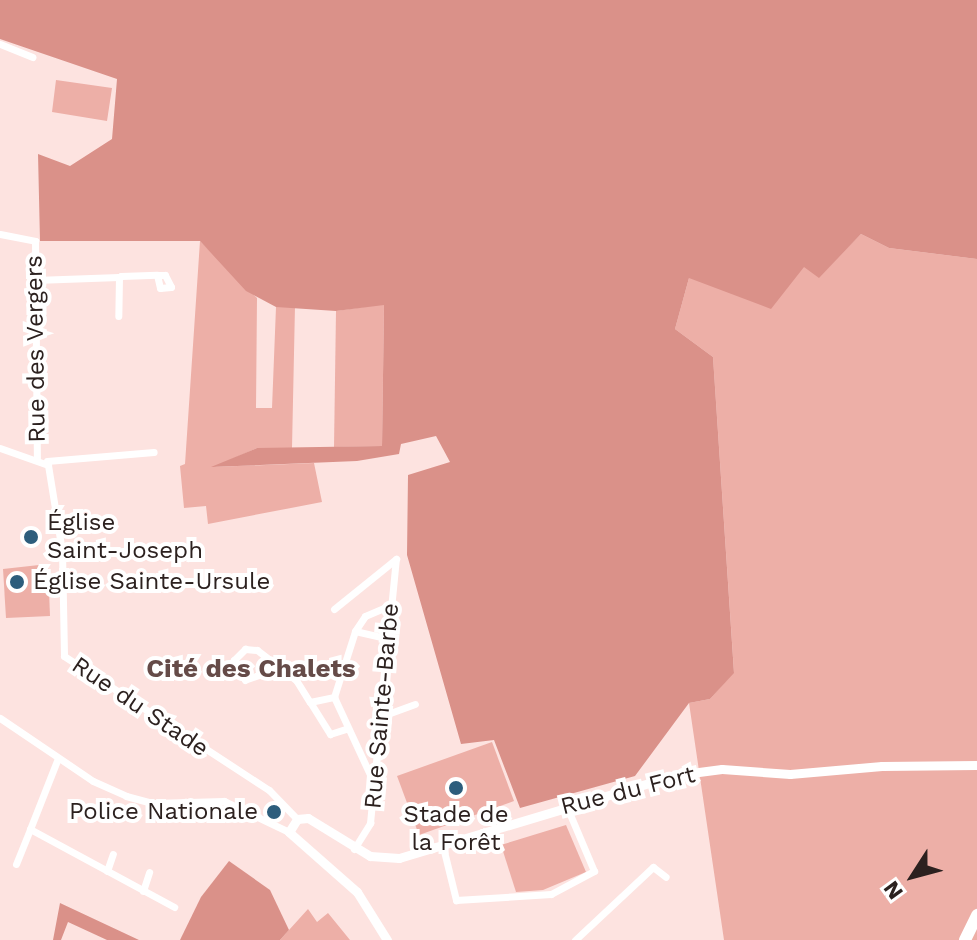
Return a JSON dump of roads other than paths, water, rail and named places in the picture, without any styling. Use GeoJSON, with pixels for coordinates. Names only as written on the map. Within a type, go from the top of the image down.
{"type":"FeatureCollection","features":[{"type":"Feature","properties":{"kind":"highway"},"geometry":{"type":"LineString","coordinates":[[965,940],[977,915]]}},
{"type":"Feature","properties":{"kind":"street"},"geometry":{"type":"LineString","coordinates":[[0,44],[33,57]]}},
{"type":"Feature","properties":{"kind":"street","name":"Rue des Vergers"},"geometry":{"type":"LineString","coordinates":[[0,234],[35,241],[37,458]]}},
{"type":"Feature","properties":{"kind":"street"},"geometry":{"type":"LineString","coordinates":[[35,280],[157,275]]}},
{"type":"Feature","properties":{"kind":"street"},"geometry":{"type":"LineString","coordinates":[[118,316],[119,277]]}},
{"type":"Feature","properties":{"kind":"street"},"geometry":{"type":"LineString","coordinates":[[0,448],[47,461],[154,452]]}},
{"type":"Feature","properties":{"kind":"street","name":"Rue du Stade"},"geometry":{"type":"LineString","coordinates":[[47,461],[62,551],[64,656],[269,790],[297,819]]}},
{"type":"Feature","properties":{"kind":"street","name":"Rue Sainte-Barbe"},"geometry":{"type":"LineString","coordinates":[[334,609],[396,559],[375,785],[368,831],[354,849]]}},
{"type":"Feature","properties":{"kind":"street"},"geometry":{"type":"LineString","coordinates":[[375,785],[345,729],[334,697],[355,631],[365,616],[391,605]]}},
{"type":"Feature","properties":{"kind":"street"},"geometry":{"type":"LineString","coordinates":[[355,631],[389,639]]}},
{"type":"Feature","properties":{"kind":"street"},"geometry":{"type":"LineString","coordinates":[[279,668],[245,680],[234,660],[251,648],[296,680],[330,734],[345,729]]}},
{"type":"Feature","properties":{"kind":"street"},"geometry":{"type":"LineString","coordinates":[[310,702],[334,697]]}},
{"type":"Feature","properties":{"kind":"street"},"geometry":{"type":"LineString","coordinates":[[382,716],[415,704]]}},
{"type":"Feature","properties":{"kind":"street"},"geometry":{"type":"LineString","coordinates":[[0,718],[58,758],[139,801],[224,801],[289,832],[357,892],[387,940]]}},
{"type":"Feature","properties":{"kind":"street"},"geometry":{"type":"LineString","coordinates":[[16,864],[58,758]]}},
{"type":"Feature","properties":{"kind":"street","name":"Rue du Fort"},"geometry":{"type":"LineString","coordinates":[[297,819],[308,818],[354,849],[389,858],[443,847],[566,805],[676,775],[722,769],[790,774],[977,765]]}},
{"type":"Feature","properties":{"kind":"street"},"geometry":{"type":"LineString","coordinates":[[443,847],[456,900],[551,894],[591,877],[594,871],[566,805]]}},
{"type":"Feature","properties":{"kind":"street"},"geometry":{"type":"LineString","coordinates":[[289,832],[297,819]]}},
{"type":"Feature","properties":{"kind":"street"},"geometry":{"type":"LineString","coordinates":[[30,829],[174,907]]}},
{"type":"Feature","properties":{"kind":"street"},"geometry":{"type":"LineString","coordinates":[[107,871],[113,854]]}},
{"type":"Feature","properties":{"kind":"street"},"geometry":{"type":"LineString","coordinates":[[575,940],[653,867],[666,877]]}},
{"type":"Feature","properties":{"kind":"street"},"geometry":{"type":"LineString","coordinates":[[143,891],[149,872]]}},
{"type":"Feature","properties":{"kind":"place","name":"Église Saint-Joseph"},"geometry":{"type":"Point","coordinates":[31,537]}},
{"type":"Feature","properties":{"kind":"place","name":"Église Sainte-Ursule"},"geometry":{"type":"Point","coordinates":[17,582]}},
{"type":"Feature","properties":{"kind":"place","name":"Stade de la Forêt"},"geometry":{"type":"Point","coordinates":[456,788]}},
{"type":"Feature","properties":{"kind":"place","name":"Police Nationale"},"geometry":{"type":"Point","coordinates":[274,812]}},
{"type":"Feature","properties":{"kind":"district","name":"Cité des Chalets"},"geometry":{"type":"Point","coordinates":[251,669]}}]}
